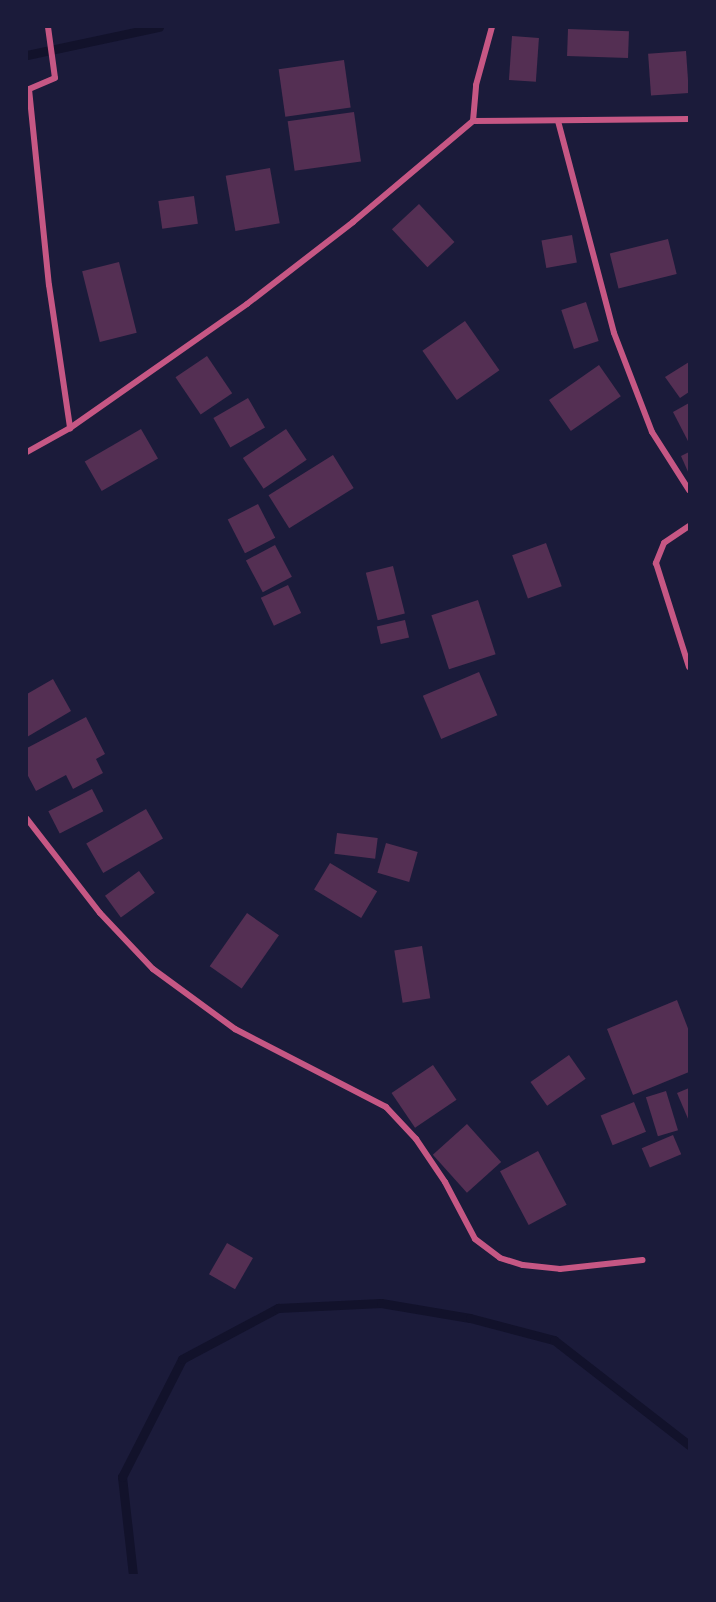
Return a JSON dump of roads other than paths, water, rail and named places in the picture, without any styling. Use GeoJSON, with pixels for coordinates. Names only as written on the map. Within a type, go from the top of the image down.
{"type":"FeatureCollection","features":[{"type":"Feature","properties":{"kind":"street"},"geometry":{"type":"LineString","coordinates":[[48,27],[54,67],[53,80],[29,89],[49,285],[70,428]]}},
{"type":"Feature","properties":{"kind":"street"},"geometry":{"type":"LineString","coordinates":[[473,121],[476,85],[492,27]]}},
{"type":"Feature","properties":{"kind":"street"},"geometry":{"type":"LineString","coordinates":[[27,452],[70,428],[247,304],[353,222],[473,121],[689,119]]}},
{"type":"Feature","properties":{"kind":"street"},"geometry":{"type":"LineString","coordinates":[[558,121],[614,333],[652,432],[689,490]]}},
{"type":"Feature","properties":{"kind":"street"},"geometry":{"type":"LineString","coordinates":[[689,526],[664,543],[656,563],[689,668]]}},
{"type":"Feature","properties":{"kind":"street"},"geometry":{"type":"LineString","coordinates":[[27,819],[100,913],[153,969],[235,1029],[386,1107],[416,1139],[445,1182],[475,1239],[500,1258],[523,1265],[560,1269],[643,1260]]}},
{"type":"Feature","properties":{"kind":"waterway"},"geometry":{"type":"LineString","coordinates":[[27,55],[159,27]]}},
{"type":"Feature","properties":{"kind":"waterway"},"geometry":{"type":"LineString","coordinates":[[133,1575],[122,1477],[182,1359],[278,1308],[381,1303],[470,1318],[554,1340],[689,1445]]}}]}
